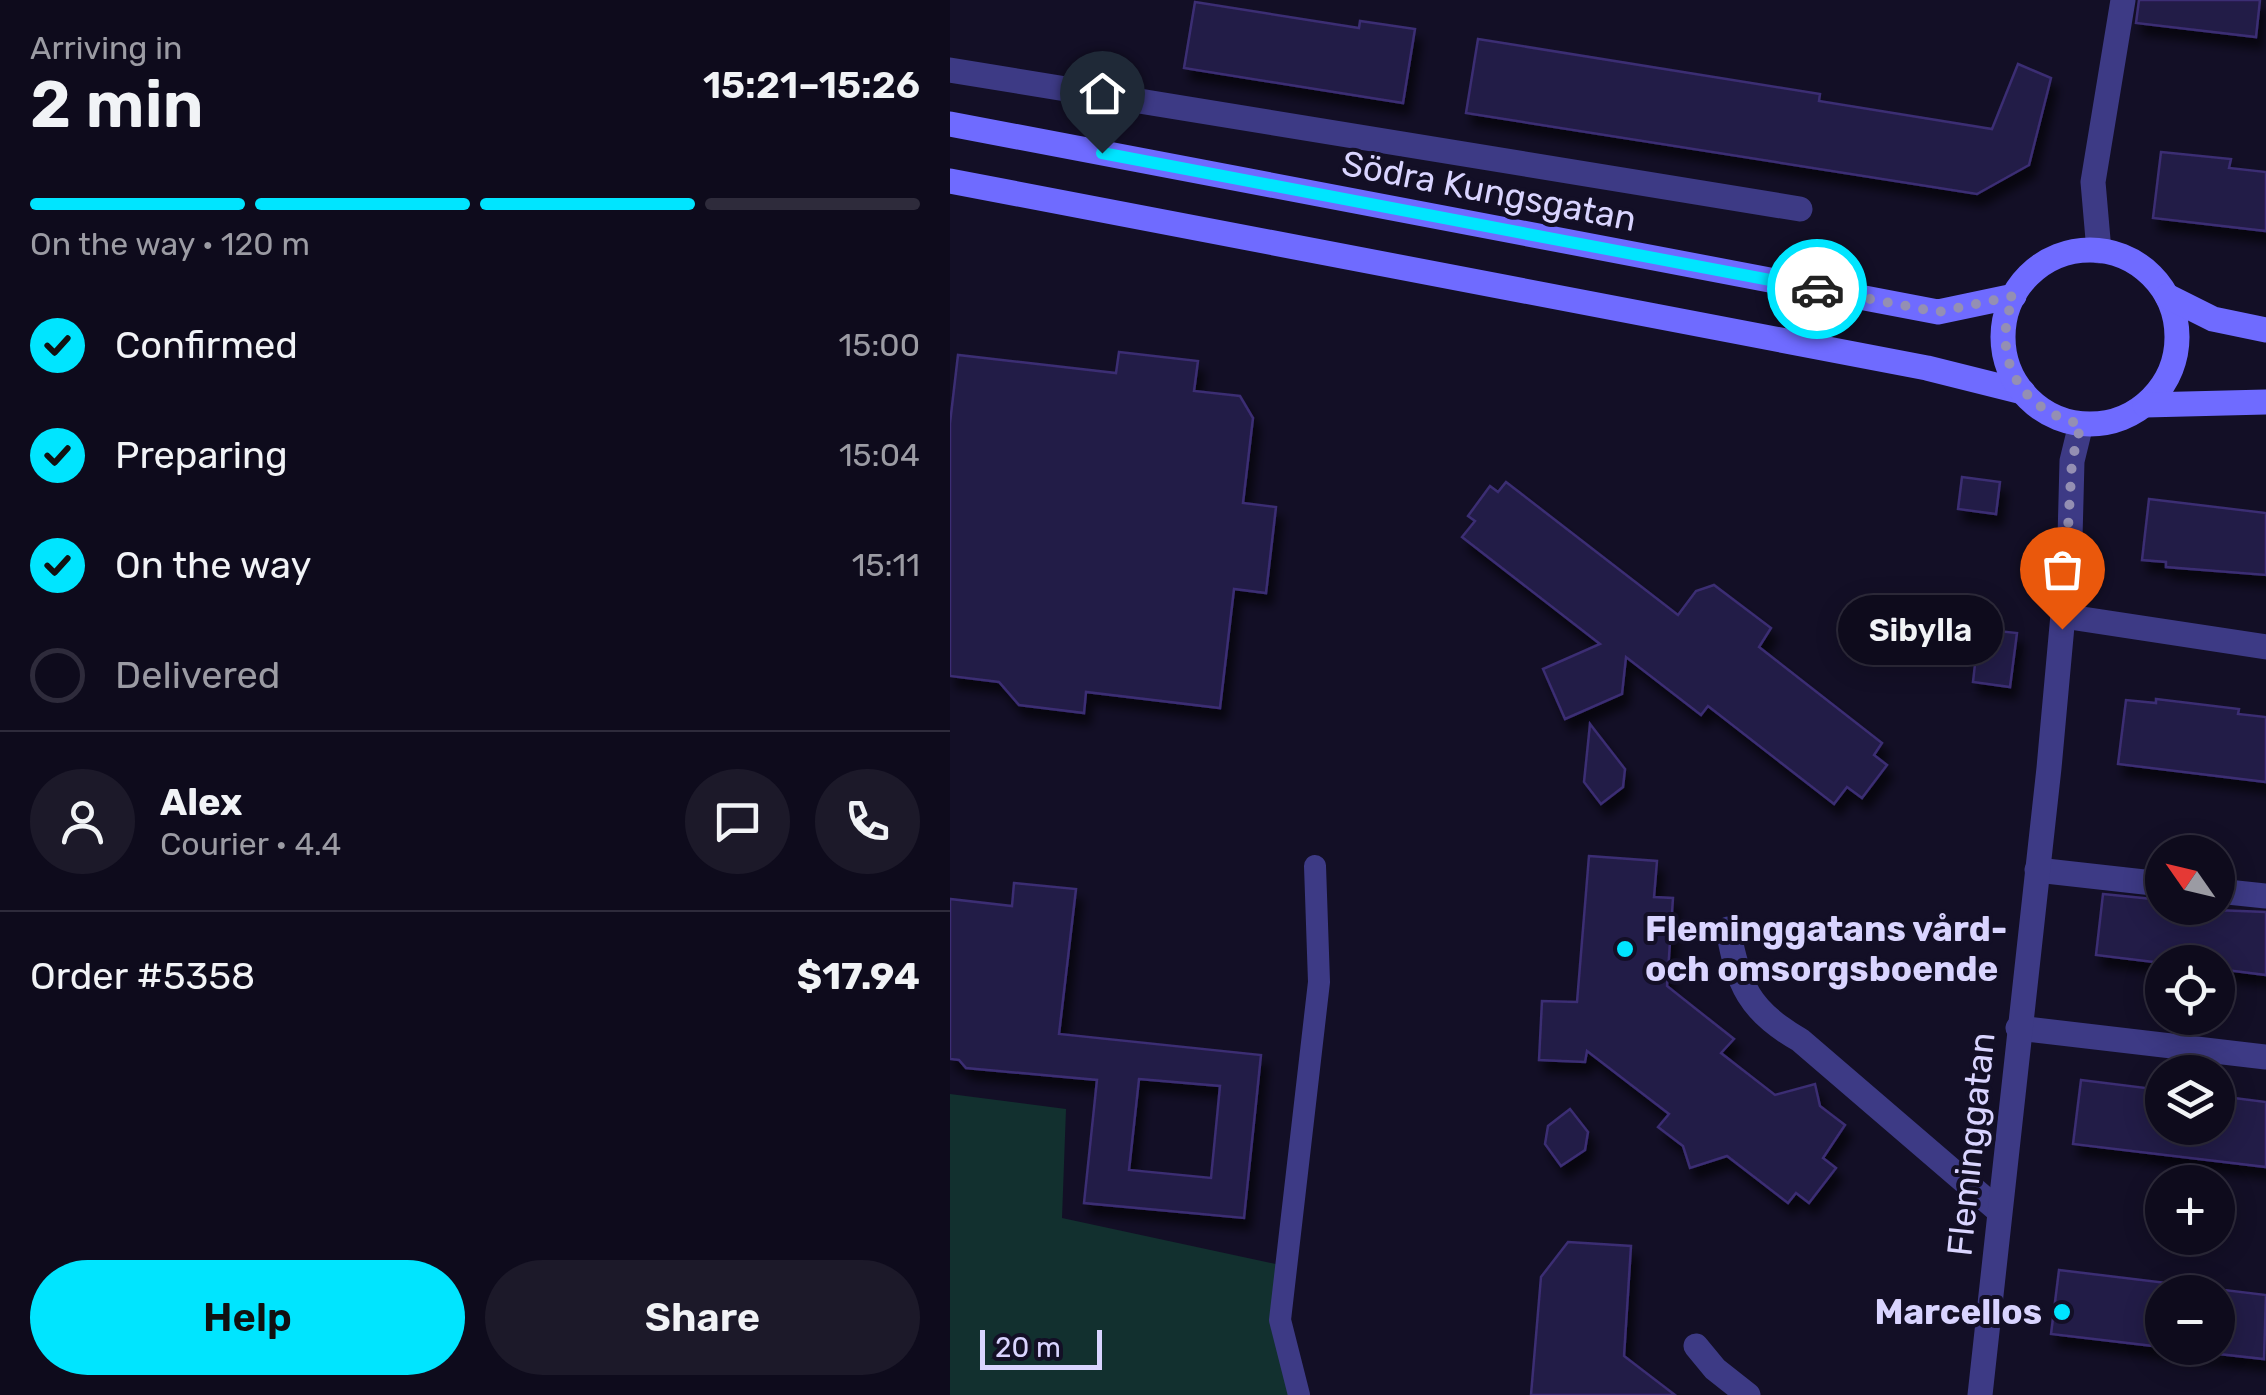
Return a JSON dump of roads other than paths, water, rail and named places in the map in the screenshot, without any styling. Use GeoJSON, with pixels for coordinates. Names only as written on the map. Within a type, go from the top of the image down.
{"type":"FeatureCollection","features":[{"type":"Feature","properties":{"kind":"main road","name":"Södra Kungsgatan"},"geometry":{"type":"LineString","coordinates":[[950,124],[1938,312],[2014,296]]}},
{"type":"Feature","properties":{"kind":"main road"},"geometry":{"type":"LineString","coordinates":[[950,182],[1926,368],[2023,392]]}},
{"type":"Feature","properties":{"kind":"main road"},"geometry":{"type":"LineString","coordinates":[[2167,296],[2176,346],[2166,378],[2144,404],[2115,420],[2081,424],[2049,414],[2023,392],[2007,362],[2004,346],[2014,296],[2050,260],[2099,251],[2146,270],[2167,296],[2213,319],[2266,330]]}},
{"type":"Feature","properties":{"kind":"main road"},"geometry":{"type":"LineString","coordinates":[[2144,404],[2266,402]]}},
{"type":"Feature","properties":{"kind":"street"},"geometry":{"type":"LineString","coordinates":[[2099,251],[2093,182],[2123,0]]}},
{"type":"Feature","properties":{"kind":"street","name":"Södra Kungsgatan"},"geometry":{"type":"LineString","coordinates":[[950,70],[1800,208]]}},
{"type":"Feature","properties":{"kind":"street","name":"Fleminggatan"},"geometry":{"type":"LineString","coordinates":[[1980,1395],[2063,616],[2072,461],[2081,424]]}},
{"type":"Feature","properties":{"kind":"street"},"geometry":{"type":"LineString","coordinates":[[2063,616],[2266,647]]}},
{"type":"Feature","properties":{"kind":"street"},"geometry":{"type":"LineString","coordinates":[[2037,870],[2145,882]]}},
{"type":"Feature","properties":{"kind":"street"},"geometry":{"type":"LineString","coordinates":[[2235,893],[2266,896]]}},
{"type":"Feature","properties":{"kind":"street"},"geometry":{"type":"LineString","coordinates":[[1728,929],[1735,970],[1767,1022],[1800,1040],[1999,1211]]}},
{"type":"Feature","properties":{"kind":"street"},"geometry":{"type":"LineString","coordinates":[[2018,1028],[2266,1057]]}},
{"type":"Feature","properties":{"kind":"street"},"geometry":{"type":"LineString","coordinates":[[1696,1346],[1715,1369],[1748,1395]]}},
{"type":"Feature","properties":{"kind":"lane"},"geometry":{"type":"LineString","coordinates":[[1299,1395],[1280,1320],[1318,982],[1315,866]]}},
{"type":"Feature","properties":{"kind":"place","name":"Sibylla"},"geometry":{"type":"Point","coordinates":[2062,629]}},
{"type":"Feature","properties":{"kind":"place","name":"Fleminggatans vård- och omsorgsboende"},"geometry":{"type":"Point","coordinates":[1625,949]}},
{"type":"Feature","properties":{"kind":"place","name":"Marcellos"},"geometry":{"type":"Point","coordinates":[2062,1312]}}]}
